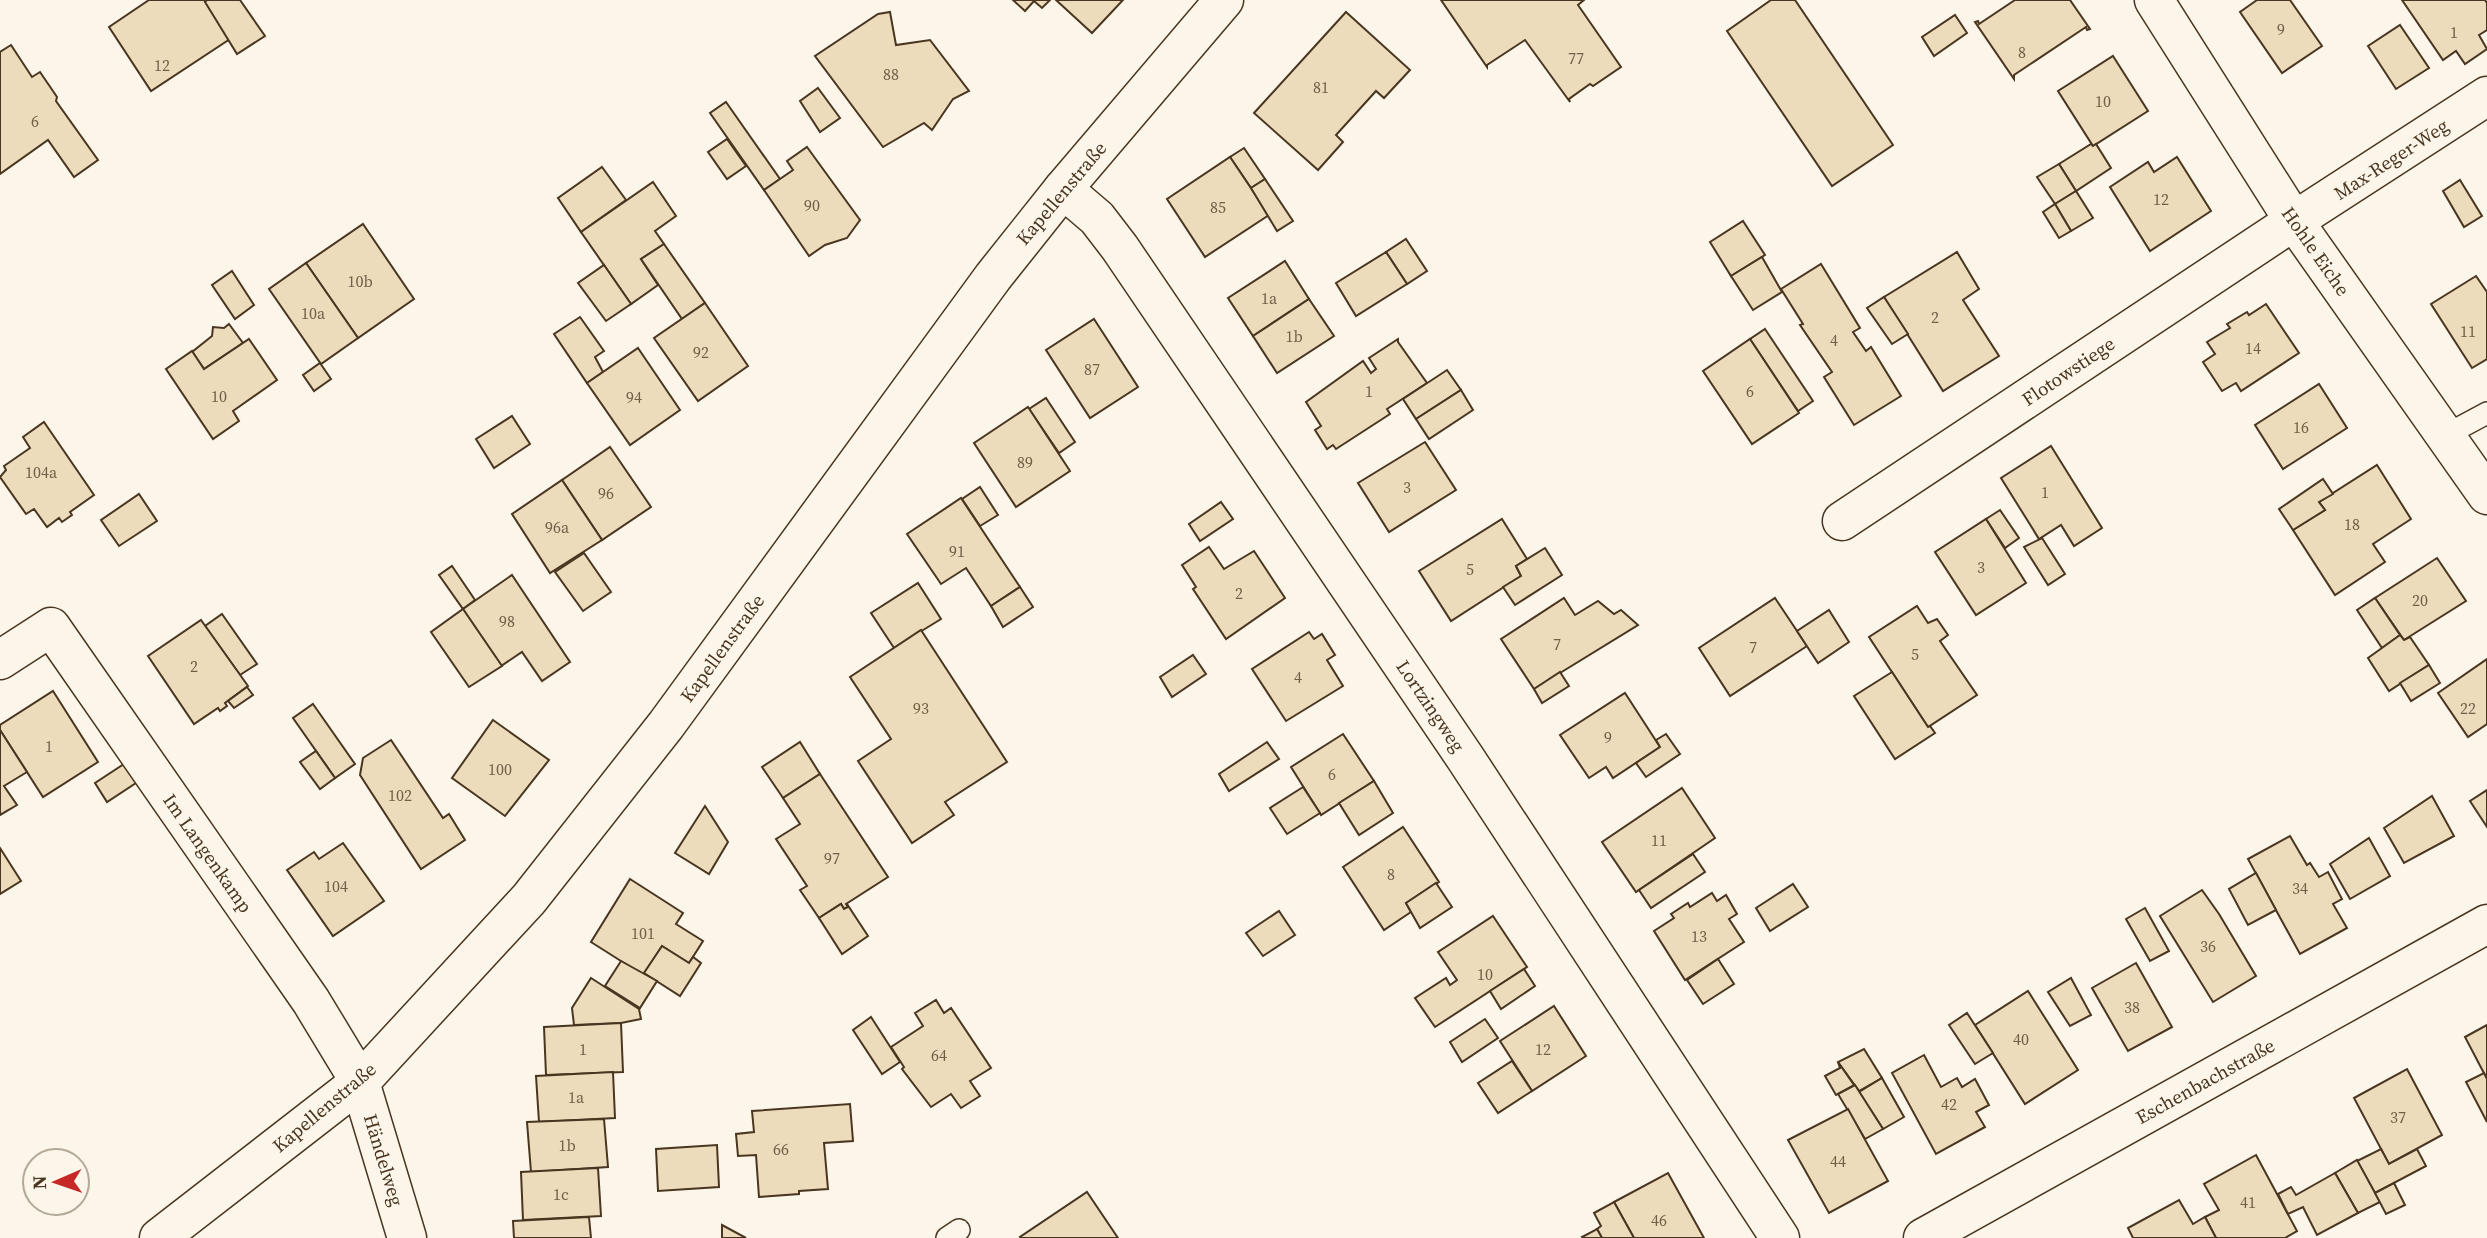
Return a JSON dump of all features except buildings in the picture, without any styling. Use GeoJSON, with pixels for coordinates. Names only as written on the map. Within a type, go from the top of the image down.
{"type":"FeatureCollection","features":[{"type":"Feature","properties":{"kind":"street","name":"Kapellenstraße"},"geometry":{"type":"LineString","coordinates":[[159,1238],[360,1082],[529,899],[666,725],[993,277],[1063,189],[1224,0]]}},
{"type":"Feature","properties":{"kind":"street","name":"Hohle Eiche"},"geometry":{"type":"LineString","coordinates":[[2154,0],[2294,221],[2487,495]]}},
{"type":"Feature","properties":{"kind":"street","name":"Max-Reger-Weg"},"geometry":{"type":"LineString","coordinates":[[2294,221],[2487,96]]}},
{"type":"Feature","properties":{"kind":"street","name":"Lortzingweg"},"geometry":{"type":"LineString","coordinates":[[1063,189],[1097,218],[1120,248],[1466,759],[1780,1238]]}},
{"type":"Feature","properties":{"kind":"street","name":"Flotowstiege"},"geometry":{"type":"LineString","coordinates":[[1842,521],[2294,221]]}},
{"type":"Feature","properties":{"kind":"street","name":"Im Langenkamp"},"geometry":{"type":"LineString","coordinates":[[0,660],[51,627],[311,1000],[360,1082]]}},
{"type":"Feature","properties":{"kind":"street","name":"Eschenbachstraße"},"geometry":{"type":"LineString","coordinates":[[1923,1238],[2487,924]]}},
{"type":"Feature","properties":{"kind":"street","name":"Händelweg"},"geometry":{"type":"LineString","coordinates":[[360,1082],[407,1238]]}},
{"type":"Feature","properties":{"kind":"lane"},"geometry":{"type":"LineString","coordinates":[[2446,435],[2487,413]]}}]}
